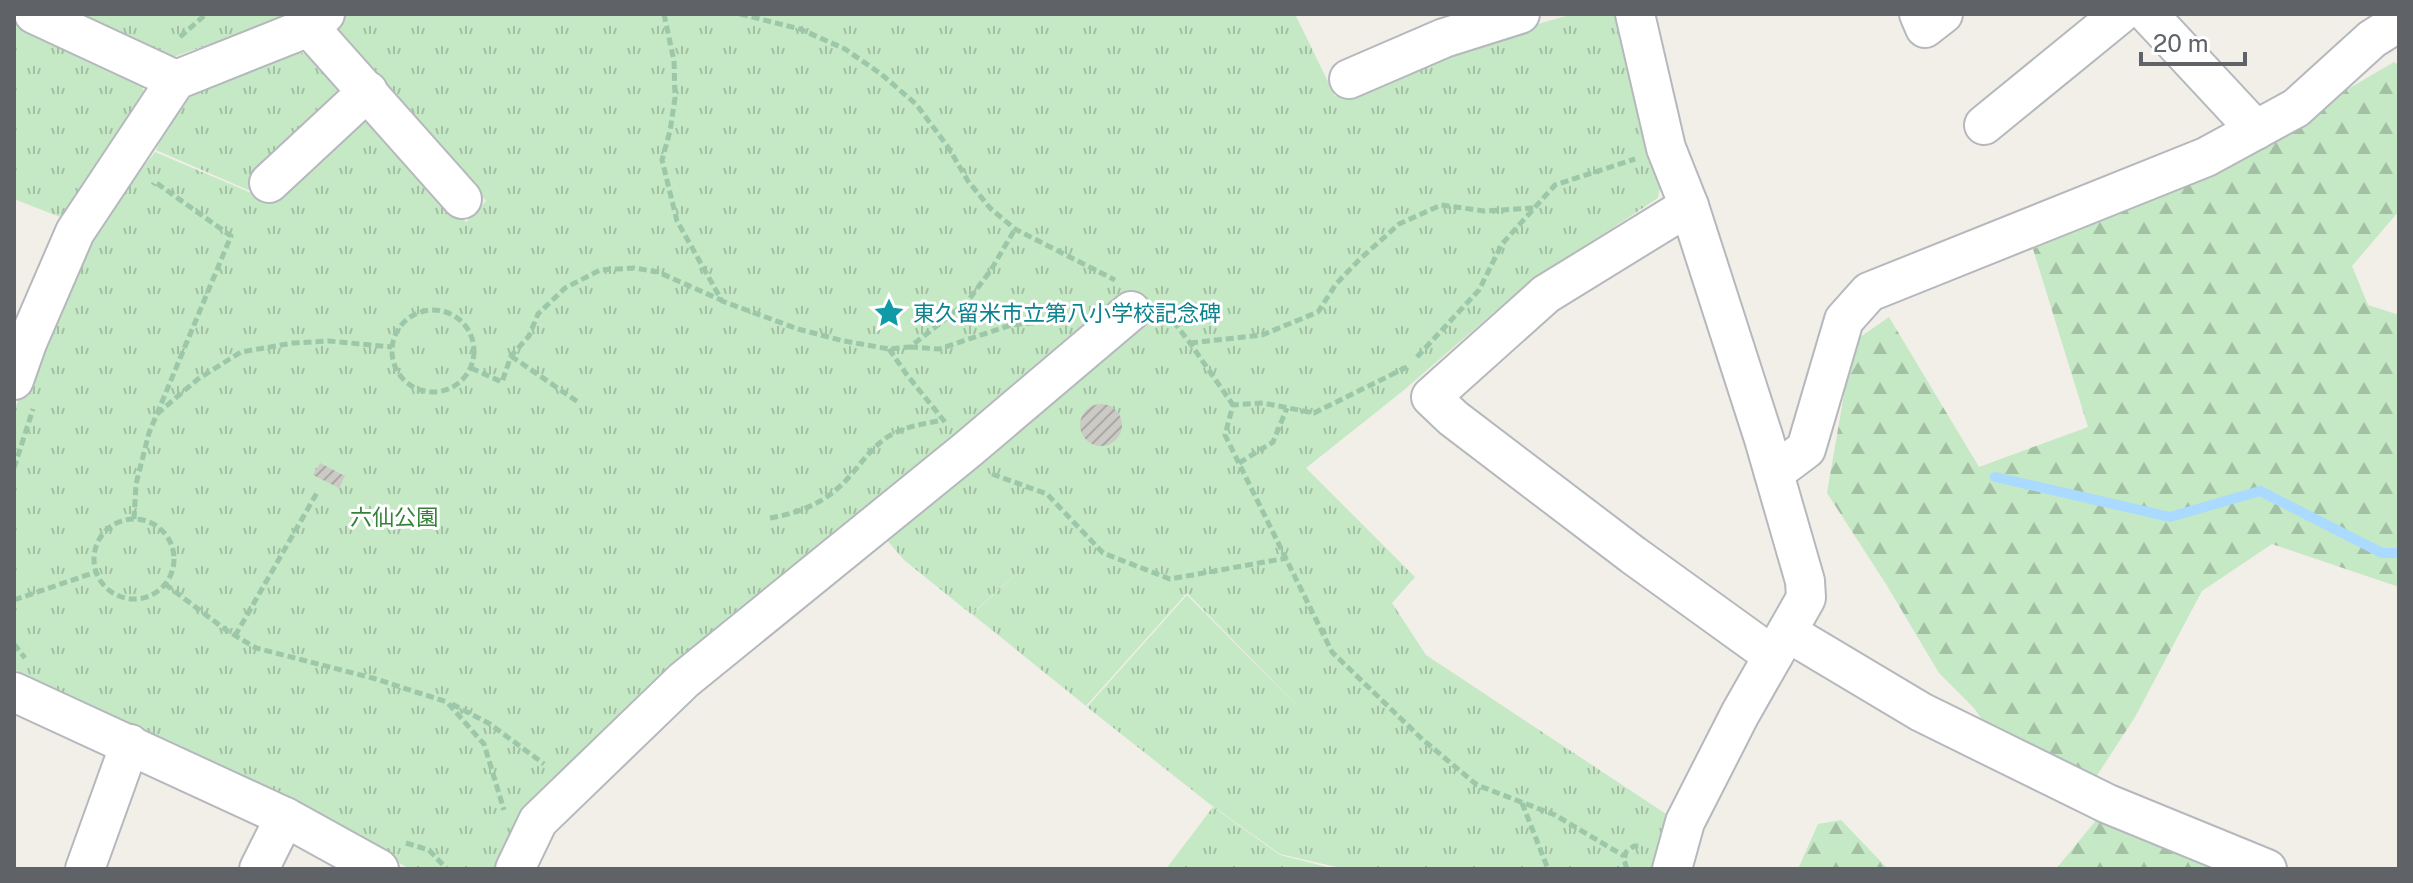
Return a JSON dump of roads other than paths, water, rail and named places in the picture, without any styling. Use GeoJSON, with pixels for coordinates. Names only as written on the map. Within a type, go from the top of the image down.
{"type":"FeatureCollection","features":[{"type":"Feature","properties":{"kind":"street"},"geometry":{"type":"LineString","coordinates":[[34,14],[176,80]]}},
{"type":"Feature","properties":{"kind":"street"},"geometry":{"type":"LineString","coordinates":[[1349,79],[1444,38],[1520,14]]}},
{"type":"Feature","properties":{"kind":"street"},"geometry":{"type":"LineString","coordinates":[[1635,14],[1666,148],[1689,206],[1774,473],[1805,581],[1806,598],[1740,714],[1685,822],[1672,869]]}},
{"type":"Feature","properties":{"kind":"street"},"geometry":{"type":"LineString","coordinates":[[1984,125],[2120,14]]}},
{"type":"Feature","properties":{"kind":"street"},"geometry":{"type":"LineString","coordinates":[[2148,14],[2256,130]]}},
{"type":"Feature","properties":{"kind":"street"},"geometry":{"type":"LineString","coordinates":[[26,388],[27,343],[75,232],[176,80],[317,20],[368,91],[462,199]]}},
{"type":"Feature","properties":{"kind":"street"},"geometry":{"type":"LineString","coordinates":[[1774,473],[1806,449],[1844,320],[1869,292],[2206,157],[2296,108],[2372,39],[2399,22]]}},
{"type":"Feature","properties":{"kind":"street"},"geometry":{"type":"LineString","coordinates":[[269,183],[368,91]]}},
{"type":"Feature","properties":{"kind":"street"},"geometry":{"type":"LineString","coordinates":[[1689,206],[1546,294],[1431,397],[1453,418],[1633,555],[1780,644],[2108,804],[2267,869]]}},
{"type":"Feature","properties":{"kind":"street"},"geometry":{"type":"LineString","coordinates":[[515,869],[538,821],[684,680],[967,450],[1140,302]]}},
{"type":"Feature","properties":{"kind":"street"},"geometry":{"type":"LineString","coordinates":[[14,692],[285,817],[379,869]]}},
{"type":"Feature","properties":{"kind":"street"},"geometry":{"type":"LineString","coordinates":[[85,869],[130,744]]}},
{"type":"Feature","properties":{"kind":"street"},"geometry":{"type":"LineString","coordinates":[[259,869],[285,817]]}},
{"type":"Feature","properties":{"kind":"waterway"},"geometry":{"type":"LineString","coordinates":[[1995,477],[2170,517],[2260,491],[2382,553],[2399,553]]}},
{"type":"Feature","properties":{"kind":"place","name":"東久留米市立第八小学校記念碑"},"geometry":{"type":"Point","coordinates":[889,313]}},
{"type":"Feature","properties":{"kind":"park label","name":"六仙公園"},"geometry":{"type":"Point","coordinates":[394,517]}}]}
